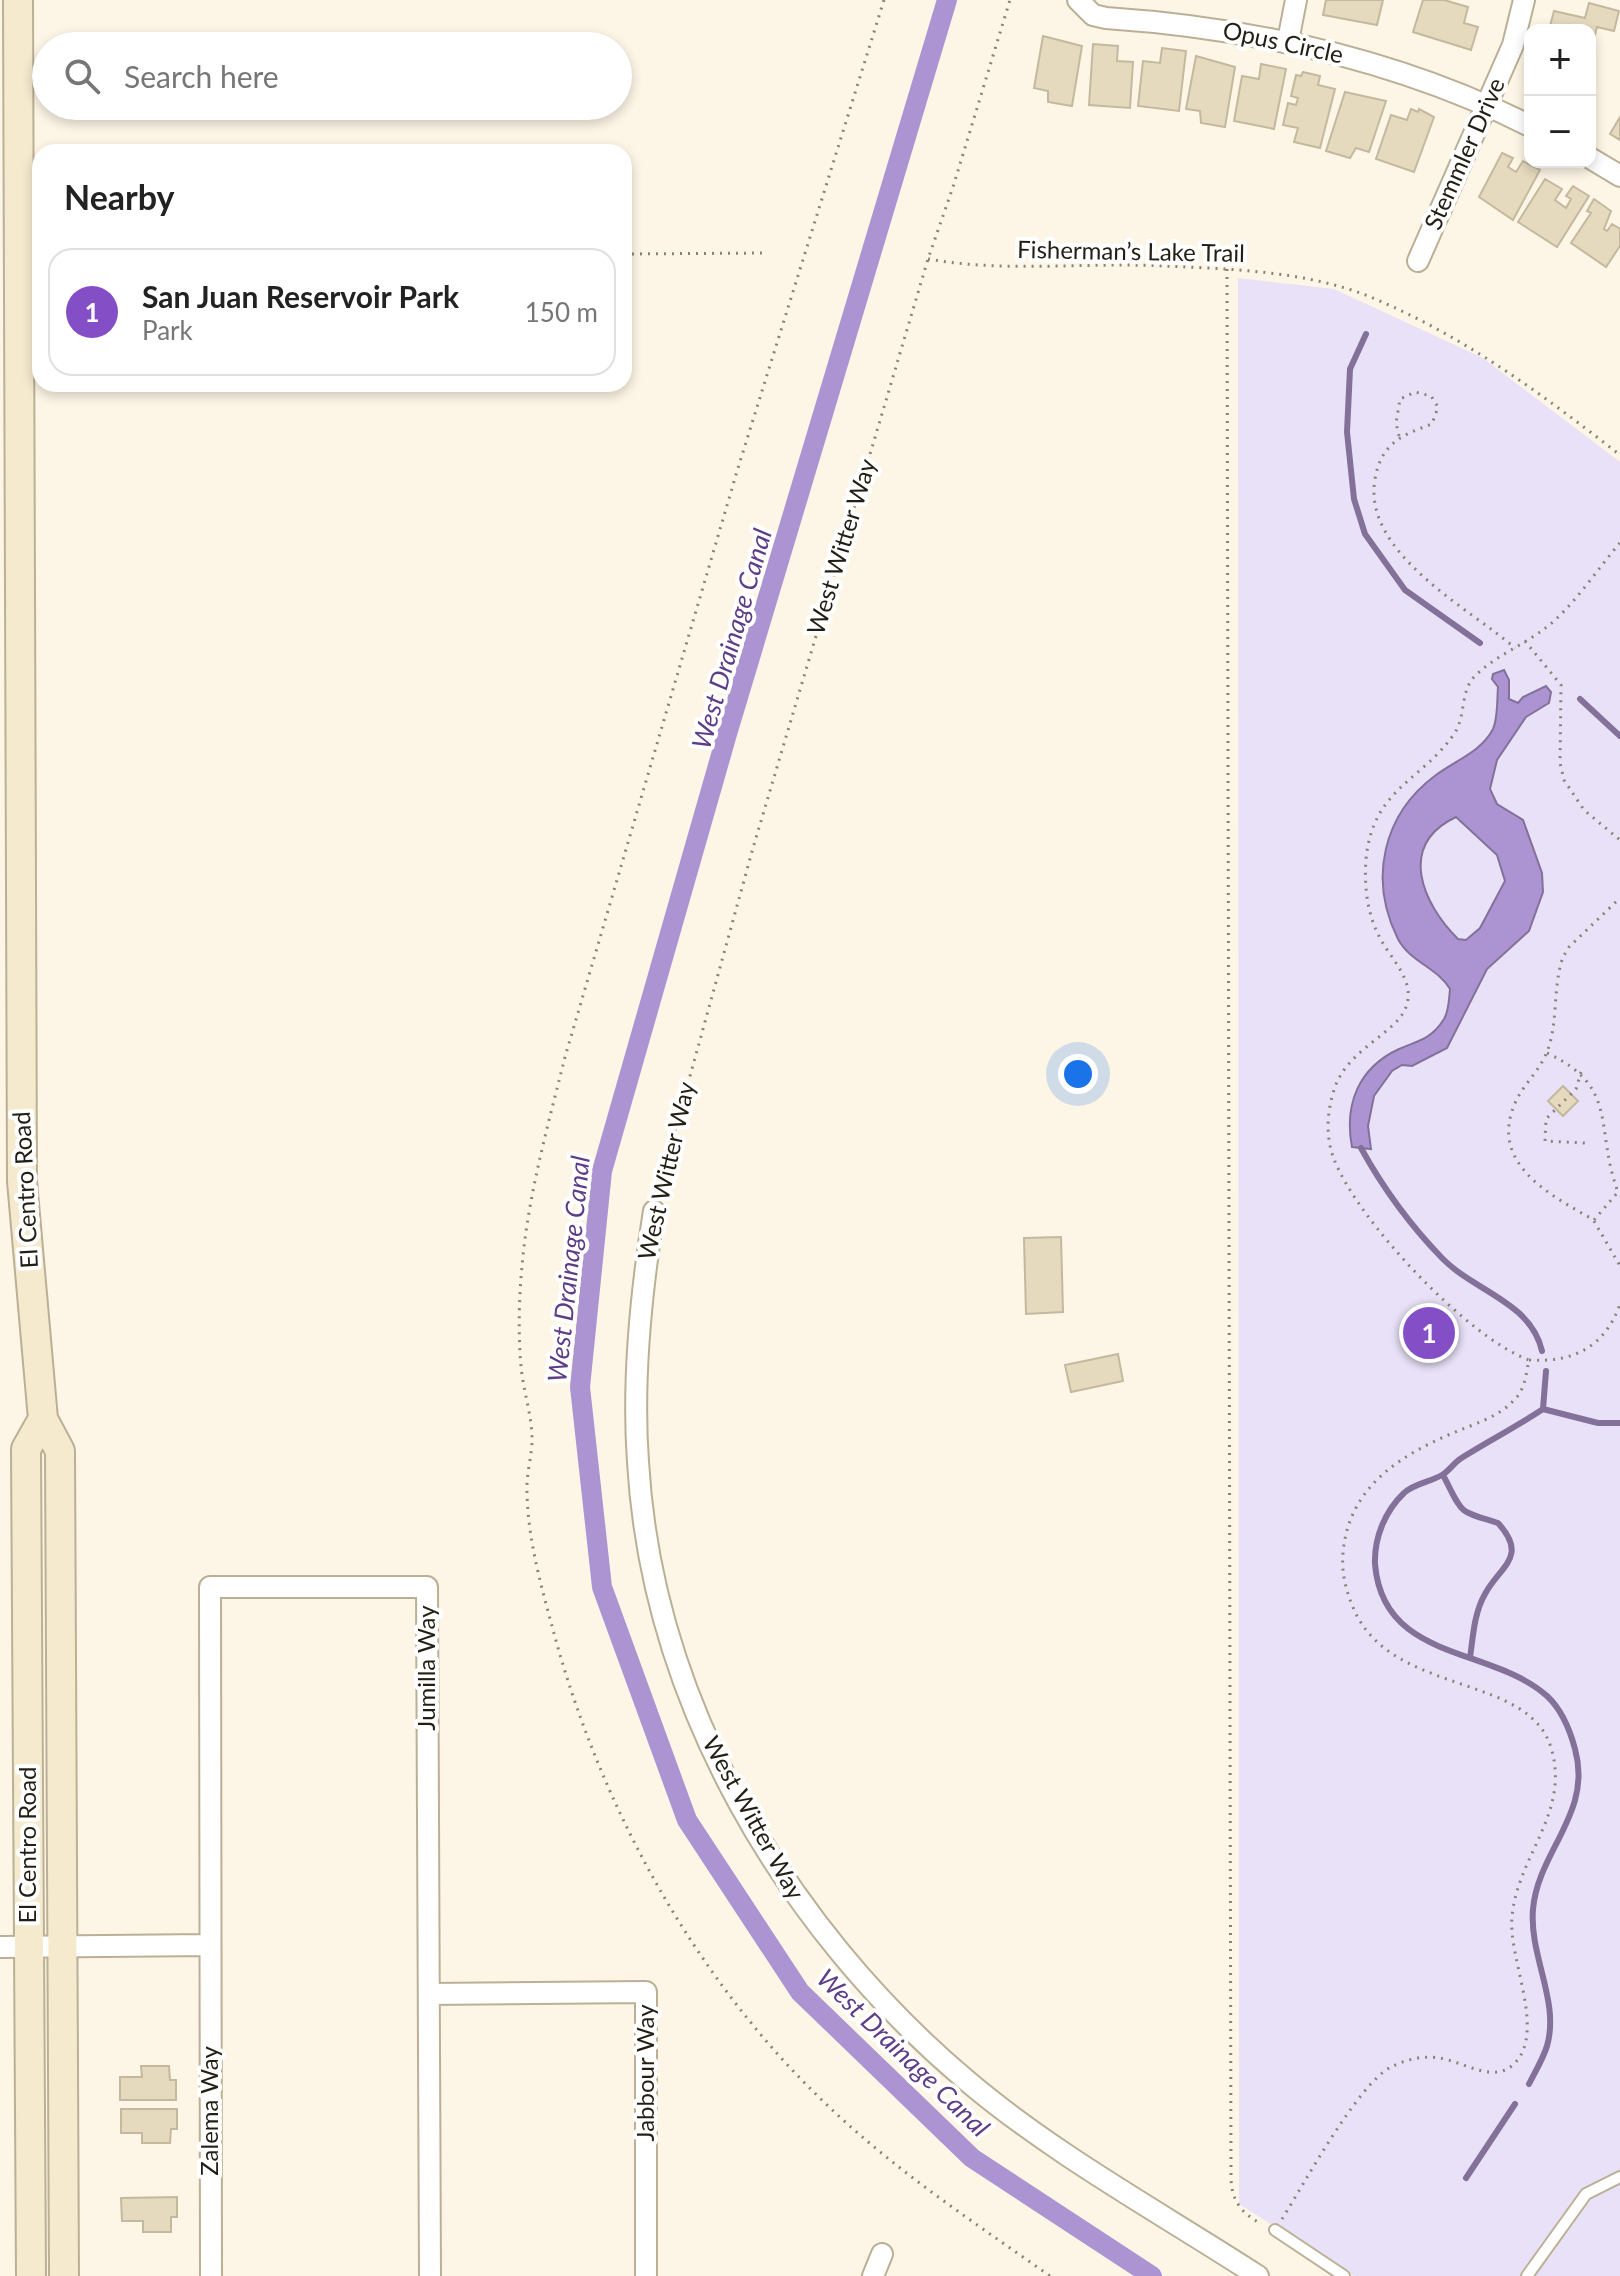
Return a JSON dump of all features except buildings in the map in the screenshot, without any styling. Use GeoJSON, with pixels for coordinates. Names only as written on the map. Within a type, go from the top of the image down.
{"type":"FeatureCollection","features":[{"type":"Feature","properties":{"kind":"main road","name":"El Centro Road"},"geometry":{"type":"LineString","coordinates":[[18,0],[8,257],[22,1181],[43,1419],[60,1451],[64,2276]]}},
{"type":"Feature","properties":{"kind":"main road","name":"El Centro Road"},"geometry":{"type":"LineString","coordinates":[[31,2276],[26,1449],[43,1419]]}},
{"type":"Feature","properties":{"kind":"street","name":"Opus Circle"},"geometry":{"type":"LineString","coordinates":[[1078,0],[1093,15],[1106,18],[1193,25],[1288,41],[1408,75],[1487,105],[1524,123]]}},
{"type":"Feature","properties":{"kind":"street"},"geometry":{"type":"LineString","coordinates":[[1288,41],[1296,0]]}},
{"type":"Feature","properties":{"kind":"street","name":"Stemmler Drive"},"geometry":{"type":"LineString","coordinates":[[1418,261],[1513,45],[1524,0]]}},
{"type":"Feature","properties":{"kind":"street"},"geometry":{"type":"LineString","coordinates":[[1596,162],[1620,176]]}},
{"type":"Feature","properties":{"kind":"street","name":"West Witter Way"},"geometry":{"type":"LineString","coordinates":[[654,1211],[644,1275],[637,1446],[653,1573],[695,1712],[760,1838],[801,1905],[843,1960],[876,1997],[957,2073],[1019,2121],[1258,2276]]}},
{"type":"Feature","properties":{"kind":"street","name":"Jumilla Way"},"geometry":{"type":"LineString","coordinates":[[209,1945],[210,1587],[427,1587],[430,2276]]}},
{"type":"Feature","properties":{"kind":"street"},"geometry":{"type":"LineString","coordinates":[[0,1947],[209,1945]]}},
{"type":"Feature","properties":{"kind":"street","name":"Zalema Way"},"geometry":{"type":"LineString","coordinates":[[209,1945],[211,2276]]}},
{"type":"Feature","properties":{"kind":"street","name":"Jabbour Way"},"geometry":{"type":"LineString","coordinates":[[429,1994],[646,1992],[646,2276]]}},
{"type":"Feature","properties":{"kind":"street"},"geometry":{"type":"LineString","coordinates":[[873,2276],[882,2254]]}},
{"type":"Feature","properties":{"kind":"lane"},"geometry":{"type":"LineString","coordinates":[[1527,2276],[1586,2194],[1620,2177]]}},
{"type":"Feature","properties":{"kind":"lane"},"geometry":{"type":"LineString","coordinates":[[1275,2230],[1344,2276]]}},
{"type":"Feature","properties":{"kind":"path"},"geometry":{"type":"LineString","coordinates":[[884,0],[734,483],[565,1057],[542,1152],[522,1264],[520,1356],[532,1443],[527,1493],[535,1565],[574,1699],[611,1798],[641,1857],[693,1944],[768,2041],[831,2109],[912,2179],[1050,2276]]}},
{"type":"Feature","properties":{"kind":"path","name":"West Witter Way"},"geometry":{"type":"LineString","coordinates":[[654,1211],[753,848],[928,259],[1010,0]]}},
{"type":"Feature","properties":{"kind":"path"},"geometry":{"type":"LineString","coordinates":[[632,254],[767,253]]}},
{"type":"Feature","properties":{"kind":"path","name":"Fisherman’s Lake Trail"},"geometry":{"type":"LineString","coordinates":[[928,259],[969,267],[1161,266],[1227,269],[1283,275],[1367,296],[1459,341],[1554,403],[1620,455]]}},
{"type":"Feature","properties":{"kind":"path"},"geometry":{"type":"LineString","coordinates":[[1227,269],[1231,2192],[1244,2213],[1275,2230],[1361,2097],[1387,2069],[1422,2057],[1441,2058],[1488,2073],[1501,2072],[1515,2063],[1523,2049],[1527,2011],[1514,1959],[1512,1917],[1527,1864],[1552,1811],[1556,1793],[1552,1749],[1545,1730],[1529,1714],[1480,1691],[1417,1671],[1390,1655],[1363,1628],[1352,1607],[1342,1559],[1345,1532],[1365,1491],[1404,1457],[1497,1413],[1515,1400],[1524,1386],[1529,1360]]}},
{"type":"Feature","properties":{"kind":"path"},"geometry":{"type":"LineString","coordinates":[[1399,436],[1400,399],[1415,392],[1431,396],[1438,407],[1432,424],[1399,436],[1379,458],[1373,490],[1381,520],[1393,542],[1422,575],[1515,648]]}},
{"type":"Feature","properties":{"kind":"path"},"geometry":{"type":"LineString","coordinates":[[1620,543],[1547,627],[1472,679],[1455,733],[1395,792],[1371,833],[1366,872],[1369,908],[1379,936],[1407,985],[1407,1003],[1392,1025],[1361,1049],[1346,1067],[1333,1094],[1328,1124],[1333,1157],[1362,1208],[1400,1254],[1484,1334],[1529,1360],[1569,1358],[1589,1348],[1608,1331],[1620,1304]]}},
{"type":"Feature","properties":{"kind":"path"},"geometry":{"type":"LineString","coordinates":[[1525,641],[1559,677],[1560,763],[1571,795],[1620,840]]}},
{"type":"Feature","properties":{"kind":"path"},"geometry":{"type":"LineString","coordinates":[[1620,898],[1569,947],[1563,957],[1547,1053],[1516,1100],[1512,1115],[1514,1152],[1534,1184],[1594,1220],[1620,1266]]}},
{"type":"Feature","properties":{"kind":"path"},"geometry":{"type":"LineString","coordinates":[[1547,1053],[1581,1072],[1595,1088],[1601,1101],[1607,1164],[1619,1192],[1594,1220]]}},
{"type":"Feature","properties":{"kind":"path"},"geometry":{"type":"LineString","coordinates":[[1581,1072],[1576,1089],[1546,1119],[1545,1141],[1585,1143]]}},
{"type":"Feature","properties":{"kind":"shaded area"},"geometry":{"type":"Polygon","coordinates":[[[1238,278],[1334,289],[1483,358],[1620,462],[1620,2276],[1354,2276],[1239,2204],[1238,278]]]}},
{"type":"Feature","properties":{"kind":"shaded area"},"geometry":{"type":"Polygon","coordinates":[[[1504,670],[1509,680],[1509,699],[1518,703],[1523,697],[1546,686],[1551,692],[1549,703],[1526,717],[1497,760],[1490,789],[1497,804],[1523,820],[1542,873],[1543,892],[1529,931],[1487,969],[1447,1048],[1412,1066],[1402,1065],[1392,1071],[1374,1096],[1368,1126],[1371,1149],[1352,1147],[1350,1117],[1357,1089],[1364,1077],[1385,1057],[1434,1031],[1446,1016],[1450,989],[1403,947],[1389,916],[1384,894],[1386,849],[1403,809],[1418,791],[1436,775],[1475,750],[1493,729],[1498,687],[1492,679],[1493,674],[1504,670]],[[1456,817],[1438,829],[1426,843],[1421,858],[1421,875],[1426,892],[1434,909],[1458,939],[1466,940],[1480,928],[1505,881],[1497,855],[1456,817]]]}},
{"type":"Feature","properties":{"kind":"waterway","name":"West Drainage Canal"},"geometry":{"type":"LineString","coordinates":[[947,0],[727,734],[602,1171],[580,1387],[602,1587],[687,1820],[800,1992],[972,2158],[1152,2276]]}},
{"type":"Feature","properties":{"kind":"waterway"},"geometry":{"type":"LineString","coordinates":[[1366,334],[1350,369],[1347,432],[1354,499],[1365,534],[1405,590],[1480,643]]}},
{"type":"Feature","properties":{"kind":"waterway"},"geometry":{"type":"LineString","coordinates":[[1580,699],[1620,736]]}},
{"type":"Feature","properties":{"kind":"waterway"},"geometry":{"type":"LineString","coordinates":[[1361,1148],[1398,1206],[1430,1245],[1455,1270],[1514,1309],[1536,1334],[1542,1351]]}},
{"type":"Feature","properties":{"kind":"waterway"},"geometry":{"type":"LineString","coordinates":[[1543,1409],[1546,1371]]}},
{"type":"Feature","properties":{"kind":"waterway"},"geometry":{"type":"LineString","coordinates":[[1529,2084],[1547,2046],[1550,2029],[1550,2012],[1535,1944],[1533,1909],[1544,1869],[1577,1793],[1579,1772],[1575,1749],[1564,1720],[1547,1696],[1524,1680],[1418,1636],[1397,1619],[1382,1596],[1375,1564],[1376,1544],[1386,1517],[1408,1490],[1442,1475],[1460,1459],[1543,1409],[1598,1423],[1620,1423]]}},
{"type":"Feature","properties":{"kind":"waterway"},"geometry":{"type":"LineString","coordinates":[[1443,1475],[1463,1509],[1498,1523],[1511,1544],[1509,1561],[1491,1584],[1478,1609],[1470,1658]]}},
{"type":"Feature","properties":{"kind":"waterway"},"geometry":{"type":"LineString","coordinates":[[1466,2178],[1515,2104]]}},
{"type":"Feature","properties":{"kind":"place","name":"San Juan Reservoir Park"},"geometry":{"type":"Point","coordinates":[1429,1333]}}]}
